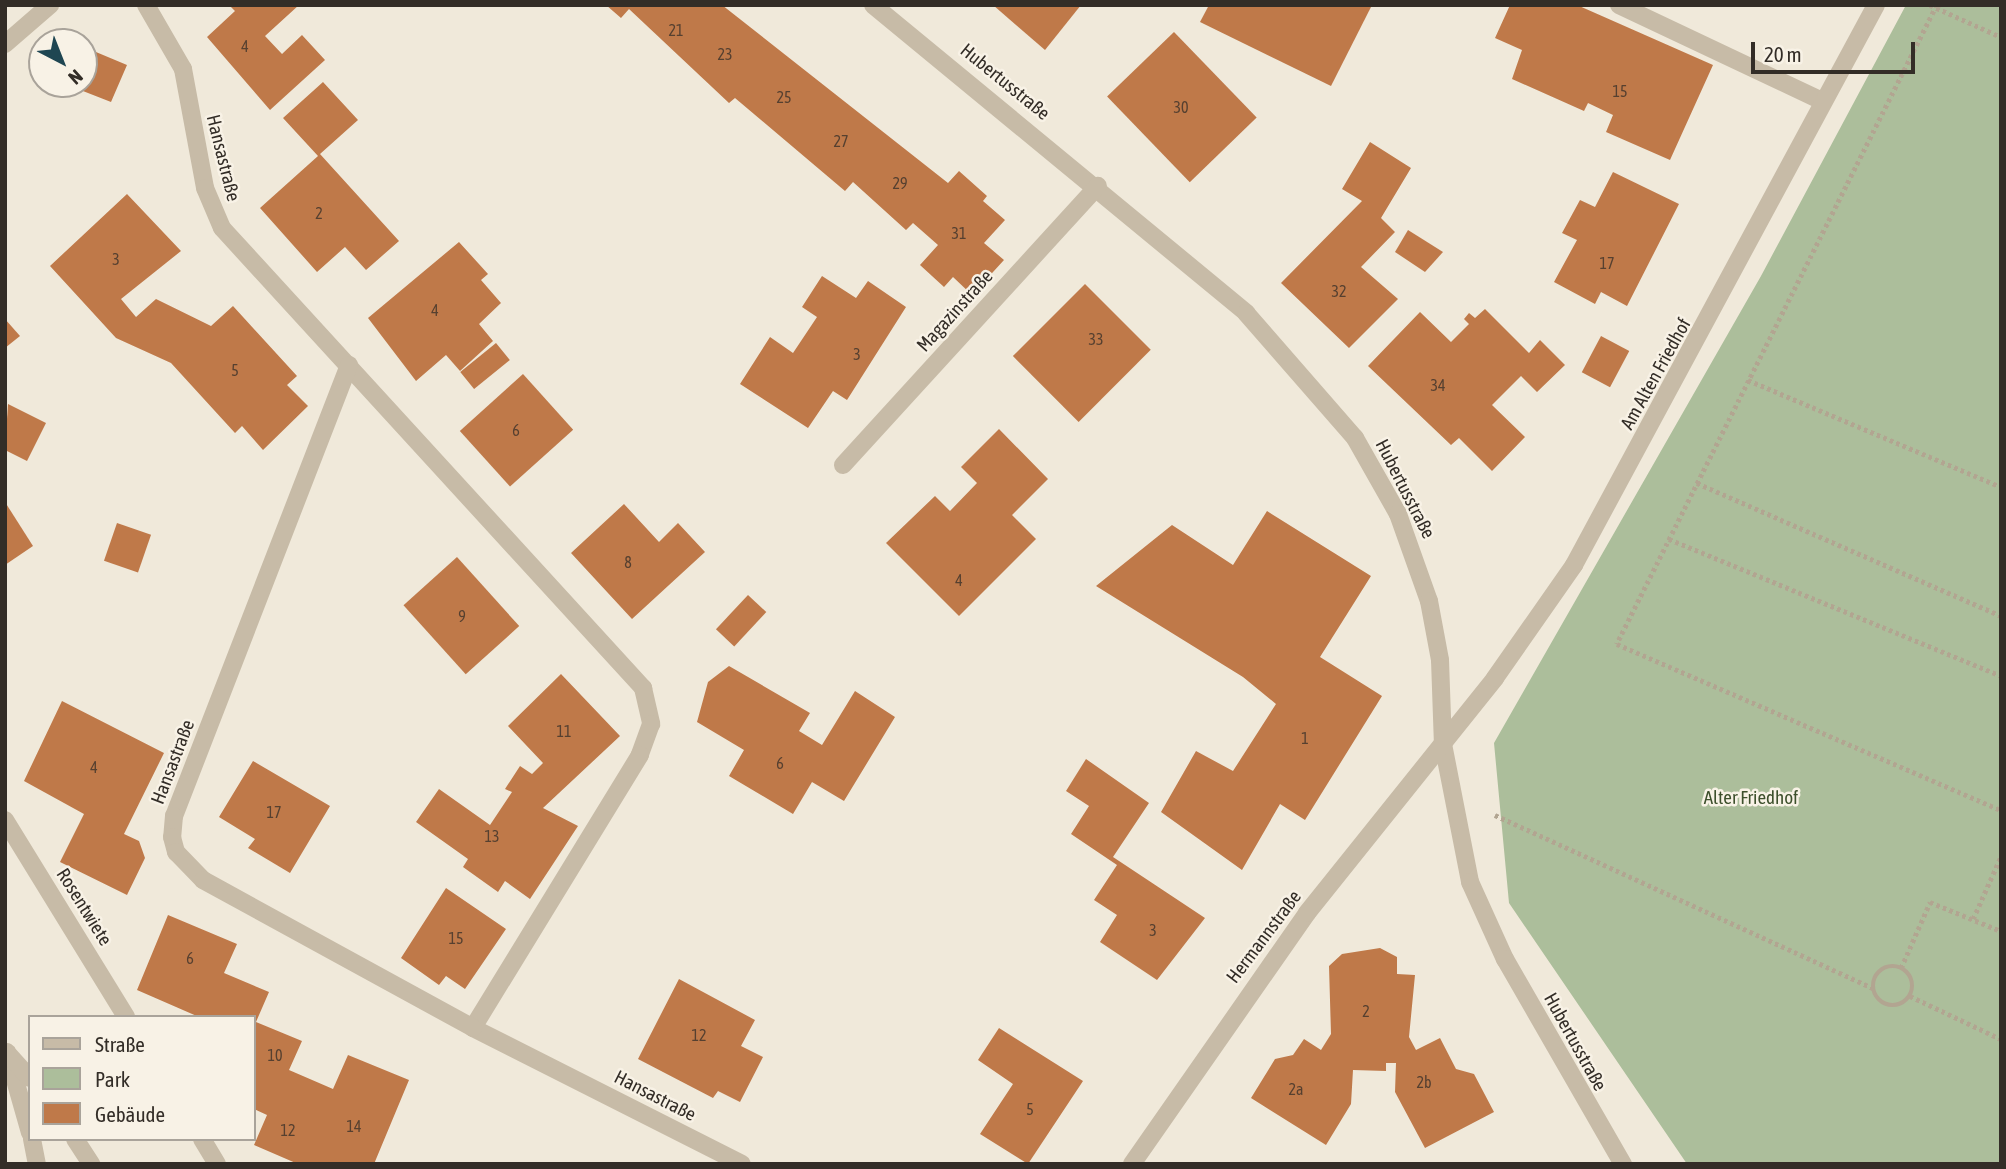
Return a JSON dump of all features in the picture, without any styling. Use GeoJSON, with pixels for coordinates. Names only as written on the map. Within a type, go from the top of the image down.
{"type":"FeatureCollection","features":[{"type":"Feature","properties":{"kind":"street"},"geometry":{"type":"LineString","coordinates":[[5,44],[50,5]]}},
{"type":"Feature","properties":{"kind":"street","name":"Hansastraße"},"geometry":{"type":"LineString","coordinates":[[146,5],[178,57],[205,188],[222,228],[643,688],[652,724],[640,755],[473,1027]]}},
{"type":"Feature","properties":{"kind":"street","name":"Hubertusstraße"},"geometry":{"type":"LineString","coordinates":[[873,5],[1098,186],[1246,313],[1355,438],[1398,514],[1429,601],[1451,799],[1483,913],[1623,1164]]}},
{"type":"Feature","properties":{"kind":"street"},"geometry":{"type":"LineString","coordinates":[[1619,5],[1822,101]]}},
{"type":"Feature","properties":{"kind":"street","name":"Am Alten Friedhof"},"geometry":{"type":"LineString","coordinates":[[1443,744],[1574,565],[1740,266],[1822,101],[1876,5]]}},
{"type":"Feature","properties":{"kind":"street","name":"Magazinstraße"},"geometry":{"type":"LineString","coordinates":[[843,465],[1098,186]]}},
{"type":"Feature","properties":{"kind":"street","name":"Hansastraße"},"geometry":{"type":"LineString","coordinates":[[349,365],[174,816],[172,837],[177,852],[203,880],[473,1027],[742,1164]]}},
{"type":"Feature","properties":{"kind":"street","name":"Hermannstraße"},"geometry":{"type":"LineString","coordinates":[[1132,1164],[1307,913],[1443,744]]}},
{"type":"Feature","properties":{"kind":"street","name":"Rosentwiete"},"geometry":{"type":"LineString","coordinates":[[5,820],[125,1015]]}},
{"type":"Feature","properties":{"kind":"street"},"geometry":{"type":"LineString","coordinates":[[6,1051],[28,1076]]}},
{"type":"Feature","properties":{"kind":"street"},"geometry":{"type":"LineString","coordinates":[[6,1051],[28,1126]]}},
{"type":"Feature","properties":{"kind":"street"},"geometry":{"type":"LineString","coordinates":[[32,1141],[37,1164]]}},
{"type":"Feature","properties":{"kind":"street"},"geometry":{"type":"LineString","coordinates":[[76,1141],[91,1164]]}},
{"type":"Feature","properties":{"kind":"street"},"geometry":{"type":"LineString","coordinates":[[203,1141],[217,1164]]}},
{"type":"Feature","properties":{"kind":"path"},"geometry":{"type":"LineString","coordinates":[[2001,37],[1934,6],[1617,644],[2001,810]]}},
{"type":"Feature","properties":{"kind":"path"},"geometry":{"type":"LineString","coordinates":[[1748,380],[2001,486]]}},
{"type":"Feature","properties":{"kind":"path"},"geometry":{"type":"LineString","coordinates":[[1697,483],[2001,617]]}},
{"type":"Feature","properties":{"kind":"path"},"geometry":{"type":"LineString","coordinates":[[1669,539],[2001,676]]}},
{"type":"Feature","properties":{"kind":"path"},"geometry":{"type":"LineString","coordinates":[[1451,799],[1509,820],[1872,988],[1888,1006],[1910,996],[2001,1039]]}},
{"type":"Feature","properties":{"kind":"path"},"geometry":{"type":"LineString","coordinates":[[1973,919],[1998,869],[2001,856]]}},
{"type":"Feature","properties":{"kind":"path"},"geometry":{"type":"LineString","coordinates":[[1901,968],[1930,902],[2001,931]]}},
{"type":"Feature","properties":{"kind":"path"},"geometry":{"type":"LineString","coordinates":[[1872,988],[1878,972],[1901,968]]}},
{"type":"Feature","properties":{"kind":"path"},"geometry":{"type":"LineString","coordinates":[[1901,968],[1912,980],[1910,996]]}},
{"type":"Feature","properties":{"kind":"green space","name":"Alter Friedhof"},"geometry":{"type":"Polygon","coordinates":[[[1906,5],[2001,5],[2001,1164],[1687,1164],[1509,903],[1494,743],[1761,276],[1906,5]]]}},
{"type":"Feature","properties":{"kind":"building"},"geometry":{"type":"Polygon","coordinates":[[[229,5],[299,5],[265,36],[282,54],[302,35],[325,60],[270,110],[207,37],[235,11],[229,5]]]}},
{"type":"Feature","properties":{"kind":"building"},"geometry":{"type":"Polygon","coordinates":[[[606,5],[722,5],[948,183],[959,171],[987,196],[983,201],[1005,220],[984,243],[1004,260],[972,295],[953,277],[944,287],[920,265],[938,245],[913,223],[906,230],[853,182],[845,191],[735,98],[729,103],[629,9],[621,18],[606,5]]]}},
{"type":"Feature","properties":{"kind":"building"},"geometry":{"type":"Polygon","coordinates":[[[993,5],[1081,5],[1045,50],[993,5]]]}},
{"type":"Feature","properties":{"kind":"building"},"geometry":{"type":"Polygon","coordinates":[[[1209,5],[1372,5],[1331,86],[1200,22],[1209,5]]]}},
{"type":"Feature","properties":{"kind":"building"},"geometry":{"type":"Polygon","coordinates":[[[1510,5],[1577,5],[1713,65],[1670,160],[1606,132],[1613,115],[1588,103],[1584,111],[1512,79],[1522,50],[1495,38],[1510,5]]]}},
{"type":"Feature","properties":{"kind":"building"},"geometry":{"type":"Polygon","coordinates":[[[1174,32],[1257,118],[1190,182],[1107,97],[1174,32]]]}},
{"type":"Feature","properties":{"kind":"building"},"geometry":{"type":"Polygon","coordinates":[[[98,53],[127,65],[111,102],[98,97],[98,53]]]}},
{"type":"Feature","properties":{"kind":"building"},"geometry":{"type":"Polygon","coordinates":[[[323,82],[358,120],[320,154],[399,241],[366,270],[345,247],[317,272],[260,208],[318,156],[283,118],[323,82]]]}},
{"type":"Feature","properties":{"kind":"building"},"geometry":{"type":"Polygon","coordinates":[[[1370,142],[1411,168],[1381,218],[1395,232],[1361,267],[1398,299],[1349,348],[1281,283],[1362,201],[1342,189],[1370,142]]]}},
{"type":"Feature","properties":{"kind":"building"},"geometry":{"type":"Polygon","coordinates":[[[1613,172],[1679,204],[1627,306],[1601,292],[1595,304],[1554,282],[1577,240],[1562,233],[1580,200],[1595,207],[1613,172]]]}},
{"type":"Feature","properties":{"kind":"building"},"geometry":{"type":"Polygon","coordinates":[[[127,194],[181,251],[121,299],[136,317],[156,299],[211,326],[233,306],[297,376],[287,385],[308,406],[263,450],[242,426],[235,433],[171,363],[116,338],[50,266],[127,194]]]}},
{"type":"Feature","properties":{"kind":"building"},"geometry":{"type":"Polygon","coordinates":[[[1408,230],[1443,252],[1425,272],[1395,252],[1408,230]]]}},
{"type":"Feature","properties":{"kind":"building"},"geometry":{"type":"Polygon","coordinates":[[[459,242],[488,274],[481,280],[501,303],[479,324],[493,341],[460,371],[446,355],[416,381],[368,318],[459,242]]]}},
{"type":"Feature","properties":{"kind":"building"},"geometry":{"type":"Polygon","coordinates":[[[822,276],[856,298],[868,281],[906,307],[847,400],[833,391],[808,428],[740,384],[770,337],[793,353],[817,317],[802,307],[822,276]]]}},
{"type":"Feature","properties":{"kind":"building"},"geometry":{"type":"Polygon","coordinates":[[[1085,284],[1151,350],[1079,422],[1013,356],[1085,284]]]}},
{"type":"Feature","properties":{"kind":"building"},"geometry":{"type":"Polygon","coordinates":[[[1485,309],[1529,353],[1540,340],[1565,365],[1537,392],[1521,376],[1492,405],[1525,437],[1492,471],[1459,438],[1451,445],[1368,366],[1420,312],[1451,342],[1469,324],[1464,319],[1469,313],[1475,318],[1485,309]]]}},
{"type":"Feature","properties":{"kind":"building"},"geometry":{"type":"Polygon","coordinates":[[[5,319],[20,336],[5,348],[5,319]]]}},
{"type":"Feature","properties":{"kind":"building"},"geometry":{"type":"Polygon","coordinates":[[[1601,336],[1629,351],[1610,387],[1582,372],[1601,336]]]}},
{"type":"Feature","properties":{"kind":"building"},"geometry":{"type":"Polygon","coordinates":[[[496,343],[510,360],[474,389],[460,372],[496,343]]]}},
{"type":"Feature","properties":{"kind":"building"},"geometry":{"type":"Polygon","coordinates":[[[523,374],[573,430],[510,487],[460,431],[523,374]]]}},
{"type":"Feature","properties":{"kind":"building"},"geometry":{"type":"Polygon","coordinates":[[[8,404],[46,423],[27,461],[5,450],[8,404]]]}},
{"type":"Feature","properties":{"kind":"building"},"geometry":{"type":"Polygon","coordinates":[[[999,429],[1048,479],[1012,515],[1036,539],[959,616],[886,543],[935,496],[950,511],[977,483],[961,467],[999,429]]]}},
{"type":"Feature","properties":{"kind":"building"},"geometry":{"type":"Polygon","coordinates":[[[5,502],[33,546],[5,565],[5,502]]]}},
{"type":"Feature","properties":{"kind":"building"},"geometry":{"type":"Polygon","coordinates":[[[624,504],[659,542],[678,523],[705,552],[632,619],[571,553],[624,504]]]}},
{"type":"Feature","properties":{"kind":"building"},"geometry":{"type":"Polygon","coordinates":[[[1267,511],[1371,576],[1320,657],[1382,696],[1305,820],[1280,804],[1242,870],[1161,812],[1196,751],[1233,771],[1276,704],[1243,677],[1096,586],[1172,525],[1233,565],[1267,511]]]}},
{"type":"Feature","properties":{"kind":"building"},"geometry":{"type":"Polygon","coordinates":[[[117,523],[151,535],[138,573],[104,561],[117,523]]]}},
{"type":"Feature","properties":{"kind":"building"},"geometry":{"type":"Polygon","coordinates":[[[457,557],[519,626],[466,674],[403,605],[457,557]]]}},
{"type":"Feature","properties":{"kind":"building"},"geometry":{"type":"Polygon","coordinates":[[[748,595],[766,612],[734,646],[716,629],[748,595]]]}},
{"type":"Feature","properties":{"kind":"building"},"geometry":{"type":"Polygon","coordinates":[[[729,666],[810,713],[799,731],[822,745],[855,691],[895,717],[844,801],[812,782],[793,814],[729,776],[744,750],[697,722],[708,682],[729,666]]]}},
{"type":"Feature","properties":{"kind":"building"},"geometry":{"type":"Polygon","coordinates":[[[561,674],[620,736],[543,808],[578,826],[530,899],[505,881],[498,892],[463,867],[468,859],[416,822],[439,789],[490,825],[512,792],[505,789],[520,766],[532,774],[543,763],[508,726],[561,674]]]}},
{"type":"Feature","properties":{"kind":"building"},"geometry":{"type":"Polygon","coordinates":[[[62,701],[164,753],[124,834],[139,841],[145,858],[127,895],[60,862],[84,814],[24,781],[62,701]]]}},
{"type":"Feature","properties":{"kind":"building"},"geometry":{"type":"Polygon","coordinates":[[[1086,759],[1149,803],[1113,857],[1205,918],[1157,980],[1100,942],[1117,915],[1094,900],[1117,865],[1071,834],[1089,806],[1066,791],[1086,759]]]}},
{"type":"Feature","properties":{"kind":"building"},"geometry":{"type":"Polygon","coordinates":[[[253,761],[330,806],[290,873],[248,848],[255,839],[219,817],[253,761]]]}},
{"type":"Feature","properties":{"kind":"building"},"geometry":{"type":"Polygon","coordinates":[[[446,888],[506,929],[465,989],[446,976],[439,985],[401,958],[446,888]]]}},
{"type":"Feature","properties":{"kind":"building"},"geometry":{"type":"Polygon","coordinates":[[[168,915],[237,944],[224,973],[269,992],[256,1022],[256,1015],[194,1015],[137,990],[168,915]]]}},
{"type":"Feature","properties":{"kind":"building"},"geometry":{"type":"Polygon","coordinates":[[[1380,948],[1397,957],[1397,974],[1415,975],[1409,1037],[1416,1050],[1440,1038],[1456,1069],[1474,1074],[1494,1112],[1425,1148],[1395,1092],[1396,1063],[1386,1063],[1386,1071],[1353,1070],[1351,1104],[1326,1145],[1251,1098],[1275,1059],[1293,1055],[1304,1039],[1321,1050],[1331,1034],[1329,966],[1342,954],[1380,948]]]}},
{"type":"Feature","properties":{"kind":"building"},"geometry":{"type":"Polygon","coordinates":[[[679,979],[755,1020],[741,1046],[763,1057],[740,1102],[718,1091],[713,1098],[638,1059],[679,979]]]}},
{"type":"Feature","properties":{"kind":"building"},"geometry":{"type":"Polygon","coordinates":[[[256,1022],[302,1041],[289,1070],[333,1089],[348,1055],[409,1080],[374,1164],[298,1164],[254,1145],[267,1115],[256,1110],[256,1022]]]}},
{"type":"Feature","properties":{"kind":"building"},"geometry":{"type":"Polygon","coordinates":[[[999,1028],[1083,1081],[1028,1164],[980,1134],[1013,1084],[978,1060],[999,1028]]]}}]}
